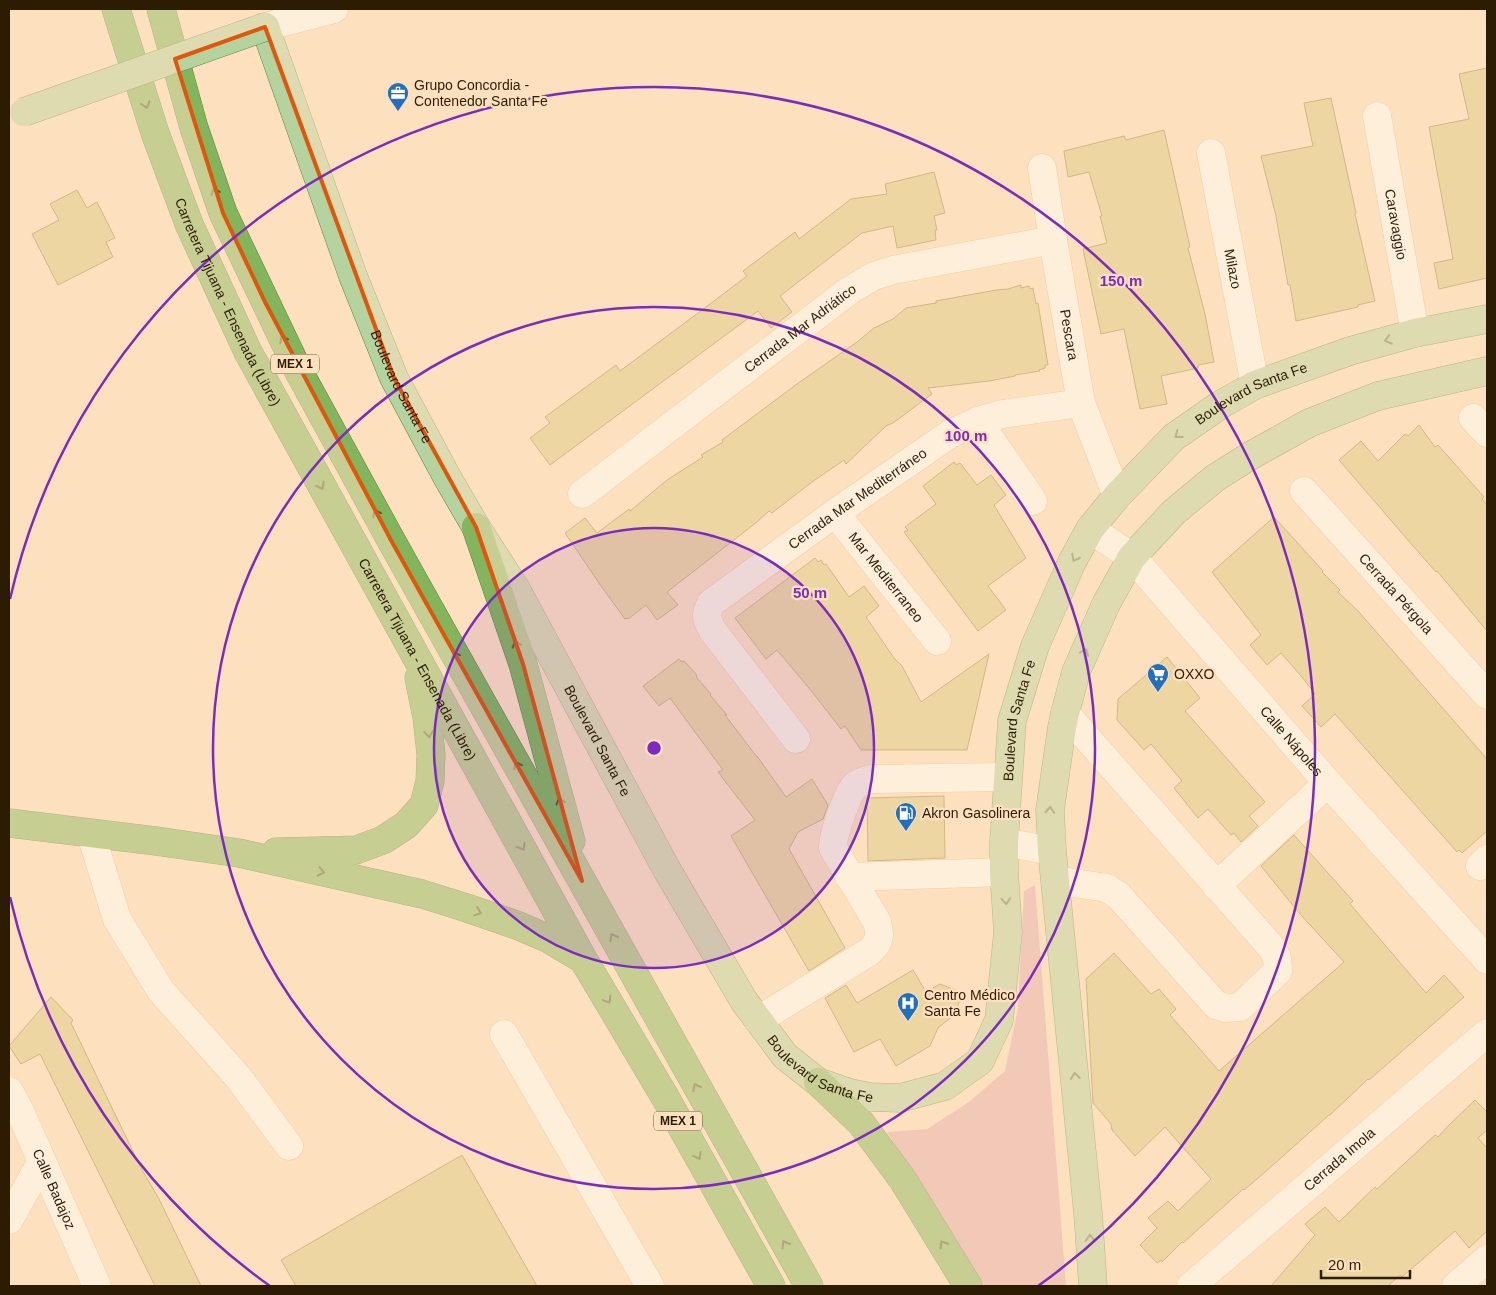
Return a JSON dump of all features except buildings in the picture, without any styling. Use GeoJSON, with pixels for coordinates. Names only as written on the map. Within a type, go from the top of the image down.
{"type":"FeatureCollection","features":[{"type":"Feature","properties":{"kind":"highway","name":"Carretera Tijuana - Ensenada (Libre)"},"geometry":{"type":"LineString","coordinates":[[116,9],[155,133],[189,224],[248,352],[583,958],[665,1098],[771,1286]]}},
{"type":"Feature","properties":{"kind":"highway","name":"MEX 1"},"geometry":{"type":"LineString","coordinates":[[161,9],[194,128],[223,213],[298,370],[387,534],[809,1286]]}},
{"type":"Feature","properties":{"kind":"highway"},"geometry":{"type":"LineString","coordinates":[[476,527],[523,664],[582,882]]}},
{"type":"Feature","properties":{"kind":"highway"},"geometry":{"type":"LineString","coordinates":[[239,854],[310,850],[356,850],[383,840],[406,825],[424,805],[430,781],[431,754],[427,718],[414,651]]}},
{"type":"Feature","properties":{"kind":"highway"},"geometry":{"type":"LineString","coordinates":[[9,823],[156,841],[239,854],[422,894],[467,908],[549,938],[583,958]]}},
{"type":"Feature","properties":{"kind":"highway"},"geometry":{"type":"LineString","coordinates":[[818,1082],[861,1123],[903,1180],[968,1286]]}},
{"type":"Feature","properties":{"kind":"main road"},"geometry":{"type":"LineString","coordinates":[[16,115],[265,27]]}},
{"type":"Feature","properties":{"kind":"main road","name":"Boulevard Santa Fe"},"geometry":{"type":"LineString","coordinates":[[265,27],[353,276],[394,378],[447,477],[476,527],[516,589],[667,870],[744,1001],[785,1056],[818,1082],[870,1098],[900,1098],[945,1086],[980,1061],[999,1020],[1008,932],[1004,842],[1012,722],[1035,646],[1072,562],[1090,529],[1116,496],[1174,437],[1220,405],[1255,385],[1350,351],[1414,333],[1487,319]]}},
{"type":"Feature","properties":{"kind":"main road"},"geometry":{"type":"LineString","coordinates":[[1093,1286],[1088,1213],[1052,851],[1050,810],[1062,727],[1076,672],[1106,604],[1132,557],[1174,512],[1215,478],[1309,423],[1378,396],[1487,371]]}},
{"type":"Feature","properties":{"kind":"street"},"geometry":{"type":"LineString","coordinates":[[265,27],[334,9]]}},
{"type":"Feature","properties":{"kind":"street","name":"Caravaggio"},"geometry":{"type":"LineString","coordinates":[[1377,116],[1414,333]]}},
{"type":"Feature","properties":{"kind":"street","name":"Milazo"},"geometry":{"type":"LineString","coordinates":[[1211,153],[1255,385]]}},
{"type":"Feature","properties":{"kind":"street","name":"Pescara"},"geometry":{"type":"LineString","coordinates":[[1042,168],[1052,240],[1081,402],[1116,496]]}},
{"type":"Feature","properties":{"kind":"street","name":"Cerrada Mar Adriático"},"geometry":{"type":"LineString","coordinates":[[582,494],[850,290],[874,276],[893,270],[1052,240]]}},
{"type":"Feature","properties":{"kind":"street","name":"Cerrada Mar Mediterráneo"},"geometry":{"type":"LineString","coordinates":[[796,739],[713,631],[708,621],[707,612],[712,603],[950,434],[978,421],[1002,414],[1081,402]]}},
{"type":"Feature","properties":{"kind":"street"},"geometry":{"type":"LineString","coordinates":[[978,421],[1033,501]]}},
{"type":"Feature","properties":{"kind":"street","name":"Cerrada Pérgola"},"geometry":{"type":"LineString","coordinates":[[1304,491],[1487,695]]}},
{"type":"Feature","properties":{"kind":"street","name":"Mar Mediterraneo"},"geometry":{"type":"LineString","coordinates":[[835,514],[937,641]]}},
{"type":"Feature","properties":{"kind":"street","name":"Calle Nápoles"},"geometry":{"type":"LineString","coordinates":[[1090,529],[1132,557],[1328,783],[1487,960]]}},
{"type":"Feature","properties":{"kind":"street"},"geometry":{"type":"LineString","coordinates":[[1055,880],[1107,888],[1119,896],[1216,1005],[1226,1008],[1240,1007],[1278,971],[1277,958],[1272,948],[1065,713]]}},
{"type":"Feature","properties":{"kind":"street"},"geometry":{"type":"LineString","coordinates":[[758,1020],[869,952],[879,938],[876,922],[835,854],[832,841],[850,794],[858,784],[870,779],[1007,777]]}},
{"type":"Feature","properties":{"kind":"street"},"geometry":{"type":"LineString","coordinates":[[1216,886],[1328,783]]}},
{"type":"Feature","properties":{"kind":"street"},"geometry":{"type":"LineString","coordinates":[[90,834],[117,919],[161,991],[238,1077],[289,1146]]}},
{"type":"Feature","properties":{"kind":"street"},"geometry":{"type":"LineString","coordinates":[[1004,842],[1052,851]]}},
{"type":"Feature","properties":{"kind":"street"},"geometry":{"type":"LineString","coordinates":[[849,878],[1004,872]]}},
{"type":"Feature","properties":{"kind":"street","name":"Cerrada Imola"},"geometry":{"type":"LineString","coordinates":[[1192,1286],[1487,1033]]}},
{"type":"Feature","properties":{"kind":"street"},"geometry":{"type":"LineString","coordinates":[[504,1034],[650,1286]]}},
{"type":"Feature","properties":{"kind":"street","name":"Calle Badajoz"},"geometry":{"type":"LineString","coordinates":[[9,1091],[19,1108],[97,1286]]}},
{"type":"Feature","properties":{"kind":"street"},"geometry":{"type":"LineString","coordinates":[[9,1220],[42,1161]]}},
{"type":"Feature","properties":{"kind":"street"},"geometry":{"type":"LineString","coordinates":[[1456,1286],[1487,1259]]}},
{"type":"Feature","properties":{"kind":"highlighted area"},"geometry":{"type":"Polygon","coordinates":[[[265,27],[394,378],[476,527],[523,664],[582,881],[392,542],[265,302],[223,213],[175,59],[265,27]]]}},
{"type":"Feature","properties":{"kind":"shaded area"},"geometry":{"type":"Polygon","coordinates":[[[1035,885],[1066,1286],[982,1286],[887,1132],[927,1129],[969,1102],[1005,1071],[1018,1008],[1024,891],[1035,885]]]}},
{"type":"Feature","properties":{"kind":"place","name":"Grupo Concordia - Contenedor Santa Fe"},"geometry":{"type":"Point","coordinates":[398,112]}},
{"type":"Feature","properties":{"kind":"place","name":"OXXO"},"geometry":{"type":"Point","coordinates":[1158,693]}},
{"type":"Feature","properties":{"kind":"place","name":"Akron Gasolinera"},"geometry":{"type":"Point","coordinates":[906,832]}},
{"type":"Feature","properties":{"kind":"place","name":"Centro Médico Santa Fe"},"geometry":{"type":"Point","coordinates":[908,1022]}}]}
